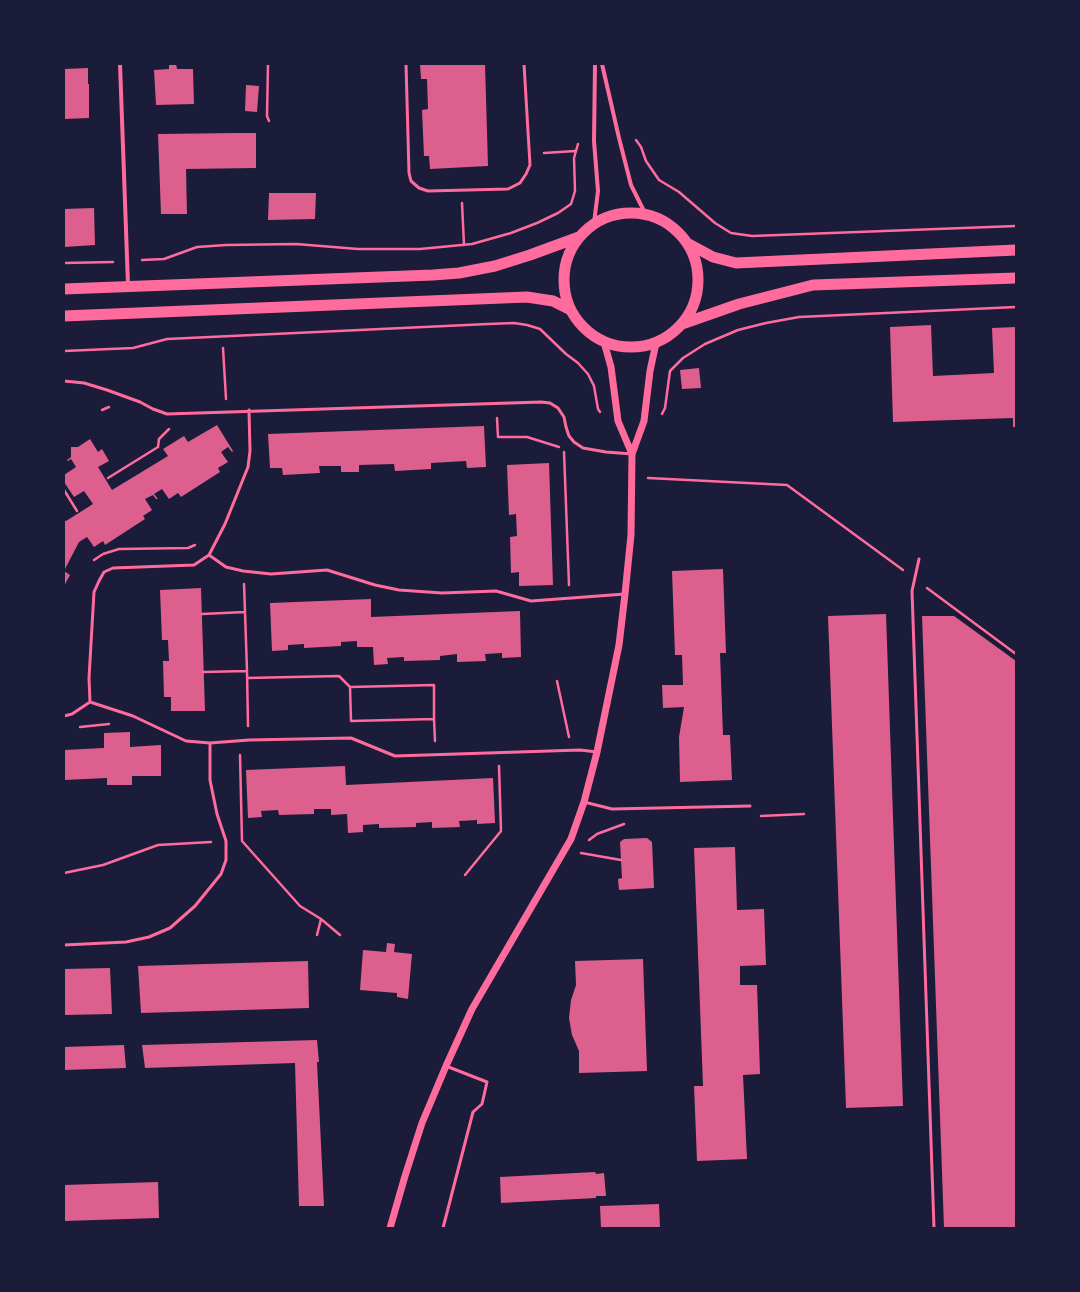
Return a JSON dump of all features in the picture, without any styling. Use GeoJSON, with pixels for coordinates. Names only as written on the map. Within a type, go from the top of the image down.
{"type":"FeatureCollection","features":[{"type":"Feature","properties":{"kind":"highway"},"geometry":{"type":"LineString","coordinates":[[619,214],[646,215],[662,221],[676,230],[687,243],[698,270],[696,298],[682,324],[671,335],[656,343],[630,347],[604,342],[582,327],[569,309],[564,296],[563,281],[567,257],[579,237],[594,224],[619,214]]}},
{"type":"Feature","properties":{"kind":"highway"},"geometry":{"type":"LineString","coordinates":[[64,289],[459,273],[495,266],[579,237]]}},
{"type":"Feature","properties":{"kind":"highway"},"geometry":{"type":"LineString","coordinates":[[687,243],[713,257],[736,263],[1016,250]]}},
{"type":"Feature","properties":{"kind":"highway"},"geometry":{"type":"LineString","coordinates":[[682,324],[738,304],[813,285],[1016,278]]}},
{"type":"Feature","properties":{"kind":"highway"},"geometry":{"type":"LineString","coordinates":[[64,316],[527,297],[553,301],[569,309]]}},
{"type":"Feature","properties":{"kind":"street"},"geometry":{"type":"LineString","coordinates":[[120,64],[128,287]]}},
{"type":"Feature","properties":{"kind":"street"},"geometry":{"type":"LineString","coordinates":[[594,224],[598,191],[594,141],[595,64]]}},
{"type":"Feature","properties":{"kind":"street"},"geometry":{"type":"LineString","coordinates":[[602,64],[631,185],[646,215]]}},
{"type":"Feature","properties":{"kind":"street"},"geometry":{"type":"LineString","coordinates":[[604,342],[611,367],[618,421],[632,454]]}},
{"type":"Feature","properties":{"kind":"street"},"geometry":{"type":"LineString","coordinates":[[390,1228],[422,1123],[446,1066],[472,1009],[570,839],[584,802],[597,752],[619,644],[631,535],[632,454],[644,421],[650,371],[656,343]]}},
{"type":"Feature","properties":{"kind":"lane"},"geometry":{"type":"LineString","coordinates":[[406,64],[409,173],[411,181],[419,188],[428,191],[508,189],[520,183],[530,165],[524,64]]}},
{"type":"Feature","properties":{"kind":"lane"},"geometry":{"type":"LineString","coordinates":[[64,381],[84,382],[140,402],[167,414],[249,410],[496,403],[550,403],[558,408],[564,417],[569,436],[574,442],[583,448],[632,454]]}},
{"type":"Feature","properties":{"kind":"lane"},"geometry":{"type":"LineString","coordinates":[[90,702],[89,678],[94,592],[98,581],[104,572],[113,568],[194,565],[209,555],[225,524],[248,467],[250,435],[249,410]]}},
{"type":"Feature","properties":{"kind":"lane"},"geometry":{"type":"LineString","coordinates":[[209,555],[226,567],[243,571],[271,574],[327,570],[375,585],[399,590],[442,593],[496,591],[531,601],[625,594]]}},
{"type":"Feature","properties":{"kind":"lane"},"geometry":{"type":"LineString","coordinates":[[919,559],[912,591],[934,1228]]}},
{"type":"Feature","properties":{"kind":"lane"},"geometry":{"type":"LineString","coordinates":[[64,716],[72,714],[90,702]]}},
{"type":"Feature","properties":{"kind":"lane"},"geometry":{"type":"LineString","coordinates":[[90,702],[133,716],[186,741],[210,743],[351,738],[395,756],[572,751],[597,752]]}},
{"type":"Feature","properties":{"kind":"lane"},"geometry":{"type":"LineString","coordinates":[[64,944],[126,942],[149,937],[170,928],[195,906],[221,874],[226,860],[226,841],[217,814],[210,780],[210,743]]}},
{"type":"Feature","properties":{"kind":"lane"},"geometry":{"type":"LineString","coordinates":[[584,802],[612,809],[750,806]]}},
{"type":"Feature","properties":{"kind":"lane"},"geometry":{"type":"LineString","coordinates":[[443,1228],[473,1112],[482,1104],[487,1082],[446,1066]]}},
{"type":"Feature","properties":{"kind":"path"},"geometry":{"type":"LineString","coordinates":[[268,64],[267,116],[269,121]]}},
{"type":"Feature","properties":{"kind":"path"},"geometry":{"type":"LineString","coordinates":[[619,138],[634,137],[641,147],[646,162],[659,180],[679,192],[715,224],[730,233],[752,236],[1016,226]]}},
{"type":"Feature","properties":{"kind":"path"},"geometry":{"type":"LineString","coordinates":[[64,263],[164,259],[197,247],[233,245],[296,244],[358,250],[420,249],[472,244],[511,233],[537,223],[558,213],[571,204],[575,191],[575,151],[579,142],[594,141]]}},
{"type":"Feature","properties":{"kind":"path"},"geometry":{"type":"LineString","coordinates":[[529,154],[575,151]]}},
{"type":"Feature","properties":{"kind":"path"},"geometry":{"type":"LineString","coordinates":[[461,190],[464,244]]}},
{"type":"Feature","properties":{"kind":"path"},"geometry":{"type":"LineString","coordinates":[[644,421],[655,422],[662,416],[665,408],[670,371],[683,358],[705,344],[738,330],[799,317],[1016,307]]}},
{"type":"Feature","properties":{"kind":"path"},"geometry":{"type":"LineString","coordinates":[[64,351],[132,348],[166,339],[480,325],[527,325],[540,329],[566,354],[578,363],[588,374],[594,386],[598,409],[605,420],[618,421]]}},
{"type":"Feature","properties":{"kind":"path"},"geometry":{"type":"LineString","coordinates":[[223,348],[226,411]]}},
{"type":"Feature","properties":{"kind":"path"},"geometry":{"type":"LineString","coordinates":[[496,403],[498,437],[527,437],[557,446],[569,453]]}},
{"type":"Feature","properties":{"kind":"path"},"geometry":{"type":"LineString","coordinates":[[102,410],[114,404]]}},
{"type":"Feature","properties":{"kind":"path"},"geometry":{"type":"LineString","coordinates":[[108,478],[158,447],[159,439],[173,424]]}},
{"type":"Feature","properties":{"kind":"path"},"geometry":{"type":"LineString","coordinates":[[564,450],[570,598]]}},
{"type":"Feature","properties":{"kind":"path"},"geometry":{"type":"LineString","coordinates":[[647,478],[788,485],[1016,654]]}},
{"type":"Feature","properties":{"kind":"path"},"geometry":{"type":"LineString","coordinates":[[64,490],[77,511]]}},
{"type":"Feature","properties":{"kind":"path"},"geometry":{"type":"LineString","coordinates":[[91,564],[96,558],[103,554],[119,549],[188,548],[197,544]]}},
{"type":"Feature","properties":{"kind":"path"},"geometry":{"type":"LineString","coordinates":[[240,726],[248,726],[243,571]]}},
{"type":"Feature","properties":{"kind":"path"},"geometry":{"type":"LineString","coordinates":[[202,614],[245,612]]}},
{"type":"Feature","properties":{"kind":"path"},"geometry":{"type":"LineString","coordinates":[[203,672],[247,671]]}},
{"type":"Feature","properties":{"kind":"path"},"geometry":{"type":"LineString","coordinates":[[247,678],[339,676],[350,687],[351,720],[434,719]]}},
{"type":"Feature","properties":{"kind":"path"},"geometry":{"type":"LineString","coordinates":[[557,681],[572,751]]}},
{"type":"Feature","properties":{"kind":"path"},"geometry":{"type":"LineString","coordinates":[[350,687],[434,685],[434,719],[437,755]]}},
{"type":"Feature","properties":{"kind":"path"},"geometry":{"type":"LineString","coordinates":[[78,727],[115,724]]}},
{"type":"Feature","properties":{"kind":"path"},"geometry":{"type":"LineString","coordinates":[[239,741],[242,841],[300,906],[321,919],[340,935]]}},
{"type":"Feature","properties":{"kind":"path"},"geometry":{"type":"LineString","coordinates":[[465,875],[502,831],[498,753]]}},
{"type":"Feature","properties":{"kind":"path"},"geometry":{"type":"LineString","coordinates":[[64,873],[103,865],[158,845],[226,841]]}},
{"type":"Feature","properties":{"kind":"path"},"geometry":{"type":"LineString","coordinates":[[581,854],[621,860]]}},
{"type":"Feature","properties":{"kind":"path"},"geometry":{"type":"LineString","coordinates":[[317,935],[321,919]]}},
{"type":"Feature","properties":{"kind":"building"},"geometry":{"type":"Polygon","coordinates":[[[169,64],[176,64],[177,69],[193,69],[194,104],[156,105],[154,70],[169,69],[169,64]]]}},
{"type":"Feature","properties":{"kind":"building"},"geometry":{"type":"Polygon","coordinates":[[[420,64],[485,64],[488,166],[430,169],[429,156],[424,156],[422,110],[428,109],[427,79],[421,79],[420,64]]]}},
{"type":"Feature","properties":{"kind":"building"},"geometry":{"type":"Polygon","coordinates":[[[88,68],[89,118],[64,119],[64,69],[88,68]]]}},
{"type":"Feature","properties":{"kind":"building"},"geometry":{"type":"Polygon","coordinates":[[[246,85],[259,86],[257,112],[245,111],[246,85]]]}},
{"type":"Feature","properties":{"kind":"building"},"geometry":{"type":"Polygon","coordinates":[[[256,133],[256,168],[186,169],[187,214],[161,214],[158,134],[256,133]]]}},
{"type":"Feature","properties":{"kind":"building"},"geometry":{"type":"Polygon","coordinates":[[[269,193],[316,193],[315,219],[268,220],[269,193]]]}},
{"type":"Feature","properties":{"kind":"building"},"geometry":{"type":"Polygon","coordinates":[[[94,208],[95,245],[64,247],[64,209],[94,208]]]}},
{"type":"Feature","properties":{"kind":"building"},"geometry":{"type":"Polygon","coordinates":[[[931,325],[933,376],[994,373],[992,328],[1016,327],[1016,427],[1013,427],[1013,418],[893,422],[890,327],[931,325]]]}},
{"type":"Feature","properties":{"kind":"building"},"geometry":{"type":"Polygon","coordinates":[[[699,368],[701,388],[682,389],[680,370],[699,368]]]}},
{"type":"Feature","properties":{"kind":"building"},"geometry":{"type":"Polygon","coordinates":[[[217,425],[233,451],[232,452],[228,447],[221,452],[228,462],[218,468],[220,472],[181,497],[178,493],[169,499],[162,489],[154,494],[158,499],[156,499],[153,495],[145,499],[152,510],[143,516],[145,519],[105,545],[103,541],[94,547],[87,537],[79,542],[64,571],[64,520],[66,521],[93,504],[84,491],[74,497],[64,482],[64,475],[76,467],[71,459],[68,461],[67,460],[71,457],[71,447],[78,447],[90,439],[98,452],[102,449],[109,461],[98,467],[112,490],[168,456],[163,449],[184,436],[188,442],[217,425]]]}},
{"type":"Feature","properties":{"kind":"building"},"geometry":{"type":"Polygon","coordinates":[[[484,426],[486,467],[467,468],[466,461],[431,463],[431,469],[395,471],[394,464],[359,465],[359,472],[341,472],[341,466],[319,466],[320,473],[283,475],[282,468],[270,468],[268,434],[484,426]]]}},
{"type":"Feature","properties":{"kind":"building"},"geometry":{"type":"Polygon","coordinates":[[[549,463],[553,585],[519,586],[519,572],[511,573],[510,537],[517,536],[516,514],[509,515],[507,465],[549,463]]]}},
{"type":"Feature","properties":{"kind":"building"},"geometry":{"type":"Polygon","coordinates":[[[723,569],[726,653],[720,653],[723,735],[730,735],[732,780],[680,782],[679,737],[684,707],[663,708],[662,685],[683,685],[682,655],[675,655],[672,571],[723,569]]]}},
{"type":"Feature","properties":{"kind":"building"},"geometry":{"type":"Polygon","coordinates":[[[64,571],[70,575],[64,586],[64,571]]]}},
{"type":"Feature","properties":{"kind":"building"},"geometry":{"type":"Polygon","coordinates":[[[201,588],[205,711],[171,711],[171,697],[164,697],[163,661],[169,661],[168,640],[162,640],[160,590],[201,588]]]}},
{"type":"Feature","properties":{"kind":"building"},"geometry":{"type":"Polygon","coordinates":[[[371,599],[371,617],[520,611],[521,657],[502,658],[502,653],[485,654],[486,661],[457,662],[457,654],[440,656],[440,660],[404,661],[404,657],[387,658],[388,664],[374,665],[373,647],[357,647],[357,641],[341,642],[341,646],[304,648],[304,644],[288,645],[288,650],[272,651],[270,603],[371,599]]]}},
{"type":"Feature","properties":{"kind":"building"},"geometry":{"type":"Polygon","coordinates":[[[886,614],[903,1106],[846,1108],[828,616],[886,614]]]}},
{"type":"Feature","properties":{"kind":"building"},"geometry":{"type":"Polygon","coordinates":[[[922,616],[954,616],[1016,661],[1016,1228],[944,1228],[922,616]]]}},
{"type":"Feature","properties":{"kind":"building"},"geometry":{"type":"Polygon","coordinates":[[[130,732],[130,747],[161,745],[161,776],[132,776],[132,785],[107,785],[107,778],[64,780],[64,750],[104,748],[104,733],[130,732]]]}},
{"type":"Feature","properties":{"kind":"building"},"geometry":{"type":"Polygon","coordinates":[[[345,766],[346,785],[493,778],[495,823],[477,824],[477,820],[459,821],[460,827],[432,828],[432,822],[416,823],[416,827],[379,828],[379,824],[363,825],[363,832],[348,833],[347,814],[331,815],[331,809],[314,809],[314,814],[279,815],[278,810],[261,811],[262,817],[248,818],[246,770],[345,766]]]}},
{"type":"Feature","properties":{"kind":"building"},"geometry":{"type":"Polygon","coordinates":[[[647,838],[652,842],[654,888],[619,890],[618,879],[622,878],[620,842],[624,839],[647,838]]]}},
{"type":"Feature","properties":{"kind":"building"},"geometry":{"type":"Polygon","coordinates":[[[735,847],[737,910],[764,909],[766,965],[740,966],[740,985],[757,985],[760,1074],[743,1075],[747,1159],[697,1161],[694,1086],[703,1086],[694,848],[735,847]]]}},
{"type":"Feature","properties":{"kind":"building"},"geometry":{"type":"Polygon","coordinates":[[[387,943],[395,944],[394,952],[412,954],[408,999],[397,997],[397,993],[360,990],[363,950],[386,952],[387,943]]]}},
{"type":"Feature","properties":{"kind":"building"},"geometry":{"type":"Polygon","coordinates":[[[643,959],[647,1071],[579,1073],[579,1051],[572,1035],[569,1018],[571,1000],[576,985],[575,961],[643,959]]]}},
{"type":"Feature","properties":{"kind":"building"},"geometry":{"type":"Polygon","coordinates":[[[308,961],[309,1008],[141,1013],[138,966],[308,961]]]}},
{"type":"Feature","properties":{"kind":"building"},"geometry":{"type":"Polygon","coordinates":[[[110,968],[112,1014],[64,1015],[64,969],[110,968]]]}},
{"type":"Feature","properties":{"kind":"building"},"geometry":{"type":"Polygon","coordinates":[[[317,1040],[324,1206],[299,1206],[295,1063],[145,1068],[142,1045],[317,1040]]]}},
{"type":"Feature","properties":{"kind":"building"},"geometry":{"type":"Polygon","coordinates":[[[124,1045],[126,1068],[64,1070],[64,1047],[124,1045]]]}},
{"type":"Feature","properties":{"kind":"building"},"geometry":{"type":"Polygon","coordinates":[[[595,1172],[596,1174],[604,1173],[606,1196],[596,1196],[596,1198],[501,1203],[500,1177],[595,1172]]]}},
{"type":"Feature","properties":{"kind":"building"},"geometry":{"type":"Polygon","coordinates":[[[158,1182],[159,1218],[64,1221],[64,1185],[158,1182]]]}},
{"type":"Feature","properties":{"kind":"building"},"geometry":{"type":"Polygon","coordinates":[[[659,1204],[660,1228],[601,1228],[600,1206],[659,1204]]]}}]}
